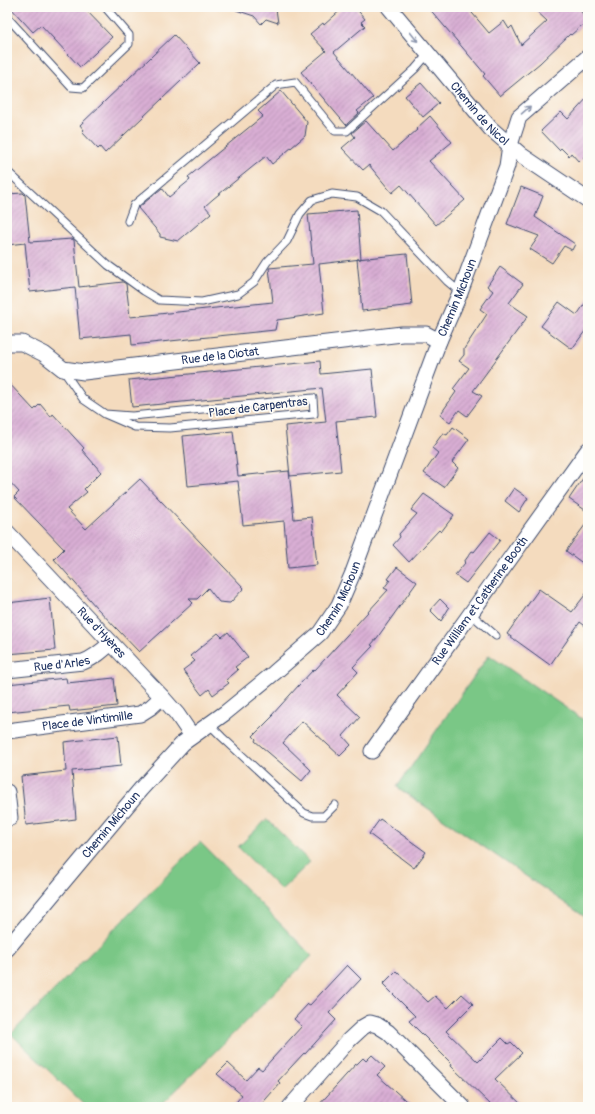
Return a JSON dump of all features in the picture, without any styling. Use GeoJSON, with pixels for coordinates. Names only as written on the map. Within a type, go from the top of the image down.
{"type":"FeatureCollection","features":[{"type":"Feature","properties":{"kind":"street","name":"Chemin de Nicol"},"geometry":{"type":"LineString","coordinates":[[389,7],[490,128],[521,155],[588,200]]}},
{"type":"Feature","properties":{"kind":"street","name":"Chemin Michoun"},"geometry":{"type":"LineString","coordinates":[[7,949],[140,790],[183,743],[268,678],[320,633],[339,605],[352,576],[439,341],[460,292],[507,166],[510,145],[519,117],[588,57]]}},
{"type":"Feature","properties":{"kind":"street","name":"Rue de la Ciotat"},"geometry":{"type":"LineString","coordinates":[[63,370],[84,372],[402,334],[426,334],[439,341]]}},
{"type":"Feature","properties":{"kind":"street"},"geometry":{"type":"LineString","coordinates":[[7,343],[22,343],[44,354],[63,370]]}},
{"type":"Feature","properties":{"kind":"street","name":"Rue William et Catherine Booth"},"geometry":{"type":"LineString","coordinates":[[372,752],[588,450]]}},
{"type":"Feature","properties":{"kind":"street","name":"Rue d'Hyères"},"geometry":{"type":"LineString","coordinates":[[7,532],[162,697],[177,714],[192,736]]}},
{"type":"Feature","properties":{"kind":"street","name":"Rue d'Arles"},"geometry":{"type":"LineString","coordinates":[[7,670],[83,662],[90,659],[111,643]]}},
{"type":"Feature","properties":{"kind":"street","name":"Place de Vintimille"},"geometry":{"type":"LineString","coordinates":[[7,731],[140,714],[162,697]]}},
{"type":"Feature","properties":{"kind":"street"},"geometry":{"type":"LineString","coordinates":[[7,792],[10,818]]}},
{"type":"Feature","properties":{"kind":"street"},"geometry":{"type":"LineString","coordinates":[[290,1107],[348,1041],[363,1027],[370,1023],[377,1025],[388,1032],[464,1107]]}},
{"type":"Feature","properties":{"kind":"lane"},"geometry":{"type":"LineString","coordinates":[[7,17],[71,87],[83,88],[130,44],[129,35],[105,7]]}},
{"type":"Feature","properties":{"kind":"lane"},"geometry":{"type":"LineString","coordinates":[[128,221],[134,205],[276,85],[295,82],[335,131],[347,131],[415,70],[428,54]]}},
{"type":"Feature","properties":{"kind":"lane"},"geometry":{"type":"LineString","coordinates":[[7,170],[108,265],[159,300],[202,302],[238,294],[254,282],[267,262],[287,241],[300,214],[312,200],[332,194],[357,197],[381,211],[447,281],[460,292]]}},
{"type":"Feature","properties":{"kind":"lane","name":"Place de Carpentras"},"geometry":{"type":"LineString","coordinates":[[63,370],[83,399],[105,414],[135,427],[170,428],[314,414],[313,398],[132,416],[105,414]]}},
{"type":"Feature","properties":{"kind":"lane"},"geometry":{"type":"LineString","coordinates":[[471,614],[496,636]]}},
{"type":"Feature","properties":{"kind":"lane"},"geometry":{"type":"LineString","coordinates":[[209,724],[304,813],[312,816],[324,816],[335,805]]}},
{"type":"Feature","properties":{"kind":"green space"},"geometry":{"type":"Polygon","coordinates":[[[489,655],[588,723],[588,919],[397,787],[489,655]]]}},
{"type":"Feature","properties":{"kind":"green space"},"geometry":{"type":"Polygon","coordinates":[[[267,819],[310,862],[281,890],[238,847],[267,819]]]}},
{"type":"Feature","properties":{"kind":"green space"},"geometry":{"type":"Polygon","coordinates":[[[200,842],[312,956],[159,1107],[86,1107],[11,1034],[200,842]]]}},
{"type":"Feature","properties":{"kind":"building"},"geometry":{"type":"Polygon","coordinates":[[[10,7],[83,7],[112,37],[80,67],[41,25],[33,32],[10,7]]]}},
{"type":"Feature","properties":{"kind":"building"},"geometry":{"type":"Polygon","coordinates":[[[237,7],[278,7],[276,9],[278,23],[266,19],[261,24],[254,16],[236,10],[237,7]]]}},
{"type":"Feature","properties":{"kind":"building"},"geometry":{"type":"Polygon","coordinates":[[[344,7],[355,7],[365,19],[361,22],[365,26],[334,52],[373,98],[357,111],[359,113],[346,125],[301,72],[326,51],[310,34],[323,23],[324,25],[344,7]]]}},
{"type":"Feature","properties":{"kind":"building"},"geometry":{"type":"Polygon","coordinates":[[[428,7],[467,7],[489,33],[504,21],[509,29],[512,26],[521,45],[547,21],[532,7],[577,7],[588,20],[500,96],[483,76],[485,74],[428,7]]]}},
{"type":"Feature","properties":{"kind":"building"},"geometry":{"type":"Polygon","coordinates":[[[174,35],[200,63],[105,153],[100,147],[98,149],[82,132],[84,130],[80,125],[174,35]]]}},
{"type":"Feature","properties":{"kind":"building"},"geometry":{"type":"Polygon","coordinates":[[[421,83],[439,103],[423,117],[405,96],[421,83]]]}},
{"type":"Feature","properties":{"kind":"building"},"geometry":{"type":"Polygon","coordinates":[[[281,91],[307,122],[305,136],[272,164],[266,156],[213,199],[205,206],[211,213],[178,241],[160,237],[160,234],[138,208],[162,188],[169,197],[190,180],[188,177],[263,116],[258,111],[281,91]]]}},
{"type":"Feature","properties":{"kind":"building"},"geometry":{"type":"Polygon","coordinates":[[[588,97],[588,153],[579,162],[571,153],[569,156],[561,148],[559,150],[541,131],[561,112],[568,119],[588,97]]]}},
{"type":"Feature","properties":{"kind":"building"},"geometry":{"type":"Polygon","coordinates":[[[430,116],[452,142],[429,161],[465,200],[436,225],[401,185],[392,193],[369,165],[363,170],[342,148],[355,137],[352,133],[366,121],[393,151],[417,130],[416,129],[430,116]]]}},
{"type":"Feature","properties":{"kind":"building"},"geometry":{"type":"Polygon","coordinates":[[[521,187],[543,196],[535,217],[575,244],[572,250],[564,246],[552,263],[530,249],[539,236],[507,224],[521,187]]]}},
{"type":"Feature","properties":{"kind":"building"},"geometry":{"type":"Polygon","coordinates":[[[23,193],[25,195],[30,242],[74,240],[79,287],[123,282],[126,284],[130,317],[273,302],[269,268],[313,264],[308,214],[357,210],[361,259],[319,264],[324,313],[277,320],[275,330],[132,345],[131,334],[80,339],[75,287],[30,292],[25,243],[7,245],[7,194],[23,193]]]}},
{"type":"Feature","properties":{"kind":"building"},"geometry":{"type":"Polygon","coordinates":[[[407,254],[412,305],[362,311],[357,259],[407,254]]]}},
{"type":"Feature","properties":{"kind":"building"},"geometry":{"type":"Polygon","coordinates":[[[500,267],[523,284],[509,303],[528,316],[473,391],[482,396],[467,416],[459,410],[450,422],[440,415],[456,392],[453,389],[469,368],[459,361],[464,355],[464,349],[487,314],[480,309],[493,291],[487,286],[500,267]]]}},
{"type":"Feature","properties":{"kind":"building"},"geometry":{"type":"Polygon","coordinates":[[[588,299],[588,327],[572,349],[541,326],[559,302],[577,315],[588,299]]]}},
{"type":"Feature","properties":{"kind":"building"},"geometry":{"type":"Polygon","coordinates":[[[320,361],[321,374],[372,369],[377,417],[336,421],[341,471],[290,476],[285,426],[326,422],[322,388],[132,407],[129,380],[320,361]]]}},
{"type":"Feature","properties":{"kind":"building"},"geometry":{"type":"Polygon","coordinates":[[[7,381],[34,410],[40,404],[51,417],[53,414],[84,448],[82,450],[101,472],[84,489],[87,492],[67,509],[86,529],[140,479],[244,588],[230,603],[219,602],[208,588],[197,599],[189,599],[193,603],[139,652],[96,607],[54,559],[64,549],[14,497],[19,492],[7,479],[7,381]]]}},
{"type":"Feature","properties":{"kind":"building"},"geometry":{"type":"Polygon","coordinates":[[[453,427],[469,439],[452,462],[458,468],[444,487],[424,473],[438,453],[432,448],[443,433],[447,435],[453,427]]]}},
{"type":"Feature","properties":{"kind":"building"},"geometry":{"type":"Polygon","coordinates":[[[233,431],[238,476],[289,471],[294,519],[312,517],[317,565],[288,568],[284,521],[243,525],[238,481],[188,486],[183,436],[233,431]]]}},
{"type":"Feature","properties":{"kind":"building"},"geometry":{"type":"Polygon","coordinates":[[[588,471],[588,512],[569,499],[588,471]]]}},
{"type":"Feature","properties":{"kind":"building"},"geometry":{"type":"Polygon","coordinates":[[[514,488],[528,498],[519,512],[505,501],[514,488]]]}},
{"type":"Feature","properties":{"kind":"building"},"geometry":{"type":"Polygon","coordinates":[[[424,494],[454,515],[441,532],[439,530],[409,562],[393,545],[400,537],[399,534],[417,514],[411,510],[424,494]]]}},
{"type":"Feature","properties":{"kind":"building"},"geometry":{"type":"Polygon","coordinates":[[[588,521],[588,567],[566,551],[588,521]]]}},
{"type":"Feature","properties":{"kind":"building"},"geometry":{"type":"Polygon","coordinates":[[[490,532],[500,540],[466,583],[455,575],[465,563],[464,562],[472,551],[474,552],[490,532]]]}},
{"type":"Feature","properties":{"kind":"building"},"geometry":{"type":"Polygon","coordinates":[[[397,567],[417,582],[371,645],[373,646],[353,667],[358,672],[337,695],[360,717],[343,736],[351,745],[340,756],[302,721],[283,743],[311,770],[302,781],[255,741],[256,739],[253,736],[388,590],[384,588],[390,580],[388,579],[397,567]]]}},
{"type":"Feature","properties":{"kind":"building"},"geometry":{"type":"Polygon","coordinates":[[[539,589],[572,612],[588,591],[588,628],[580,622],[550,665],[507,634],[539,589]]]}},
{"type":"Feature","properties":{"kind":"building"},"geometry":{"type":"Polygon","coordinates":[[[50,598],[55,650],[7,654],[7,603],[50,598]]]}},
{"type":"Feature","properties":{"kind":"building"},"geometry":{"type":"Polygon","coordinates":[[[440,599],[449,608],[441,621],[430,610],[440,599]]]}},
{"type":"Feature","properties":{"kind":"building"},"geometry":{"type":"Polygon","coordinates":[[[228,632],[248,657],[235,667],[238,670],[226,680],[229,683],[213,695],[209,689],[202,695],[183,670],[195,661],[190,656],[218,633],[222,637],[228,632]]]}},
{"type":"Feature","properties":{"kind":"building"},"geometry":{"type":"Polygon","coordinates":[[[66,678],[67,683],[114,678],[117,706],[70,711],[69,706],[7,712],[7,684],[66,678]]]}},
{"type":"Feature","properties":{"kind":"building"},"geometry":{"type":"Polygon","coordinates":[[[118,736],[121,766],[72,771],[76,819],[26,825],[21,776],[66,771],[64,742],[118,736]]]}},
{"type":"Feature","properties":{"kind":"building"},"geometry":{"type":"Polygon","coordinates":[[[380,819],[426,852],[414,868],[369,834],[380,819]]]}},
{"type":"Feature","properties":{"kind":"building"},"geometry":{"type":"Polygon","coordinates":[[[347,965],[361,979],[329,1013],[336,1020],[278,1081],[280,1083],[259,1107],[232,1107],[242,1095],[217,1074],[228,1063],[246,1080],[258,1067],[262,1070],[302,1026],[294,1019],[308,1004],[310,1005],[347,965]]]}},
{"type":"Feature","properties":{"kind":"building"},"geometry":{"type":"Polygon","coordinates":[[[396,971],[428,1002],[435,996],[448,1008],[462,994],[473,1004],[446,1031],[478,1062],[502,1038],[508,1044],[511,1042],[522,1053],[495,1079],[524,1107],[493,1107],[451,1066],[452,1064],[409,1021],[415,1016],[383,984],[396,971]]]}},
{"type":"Feature","properties":{"kind":"building"},"geometry":{"type":"Polygon","coordinates":[[[372,1055],[385,1067],[377,1075],[413,1107],[317,1107],[356,1064],[363,1058],[366,1061],[372,1055]]]}}]}
